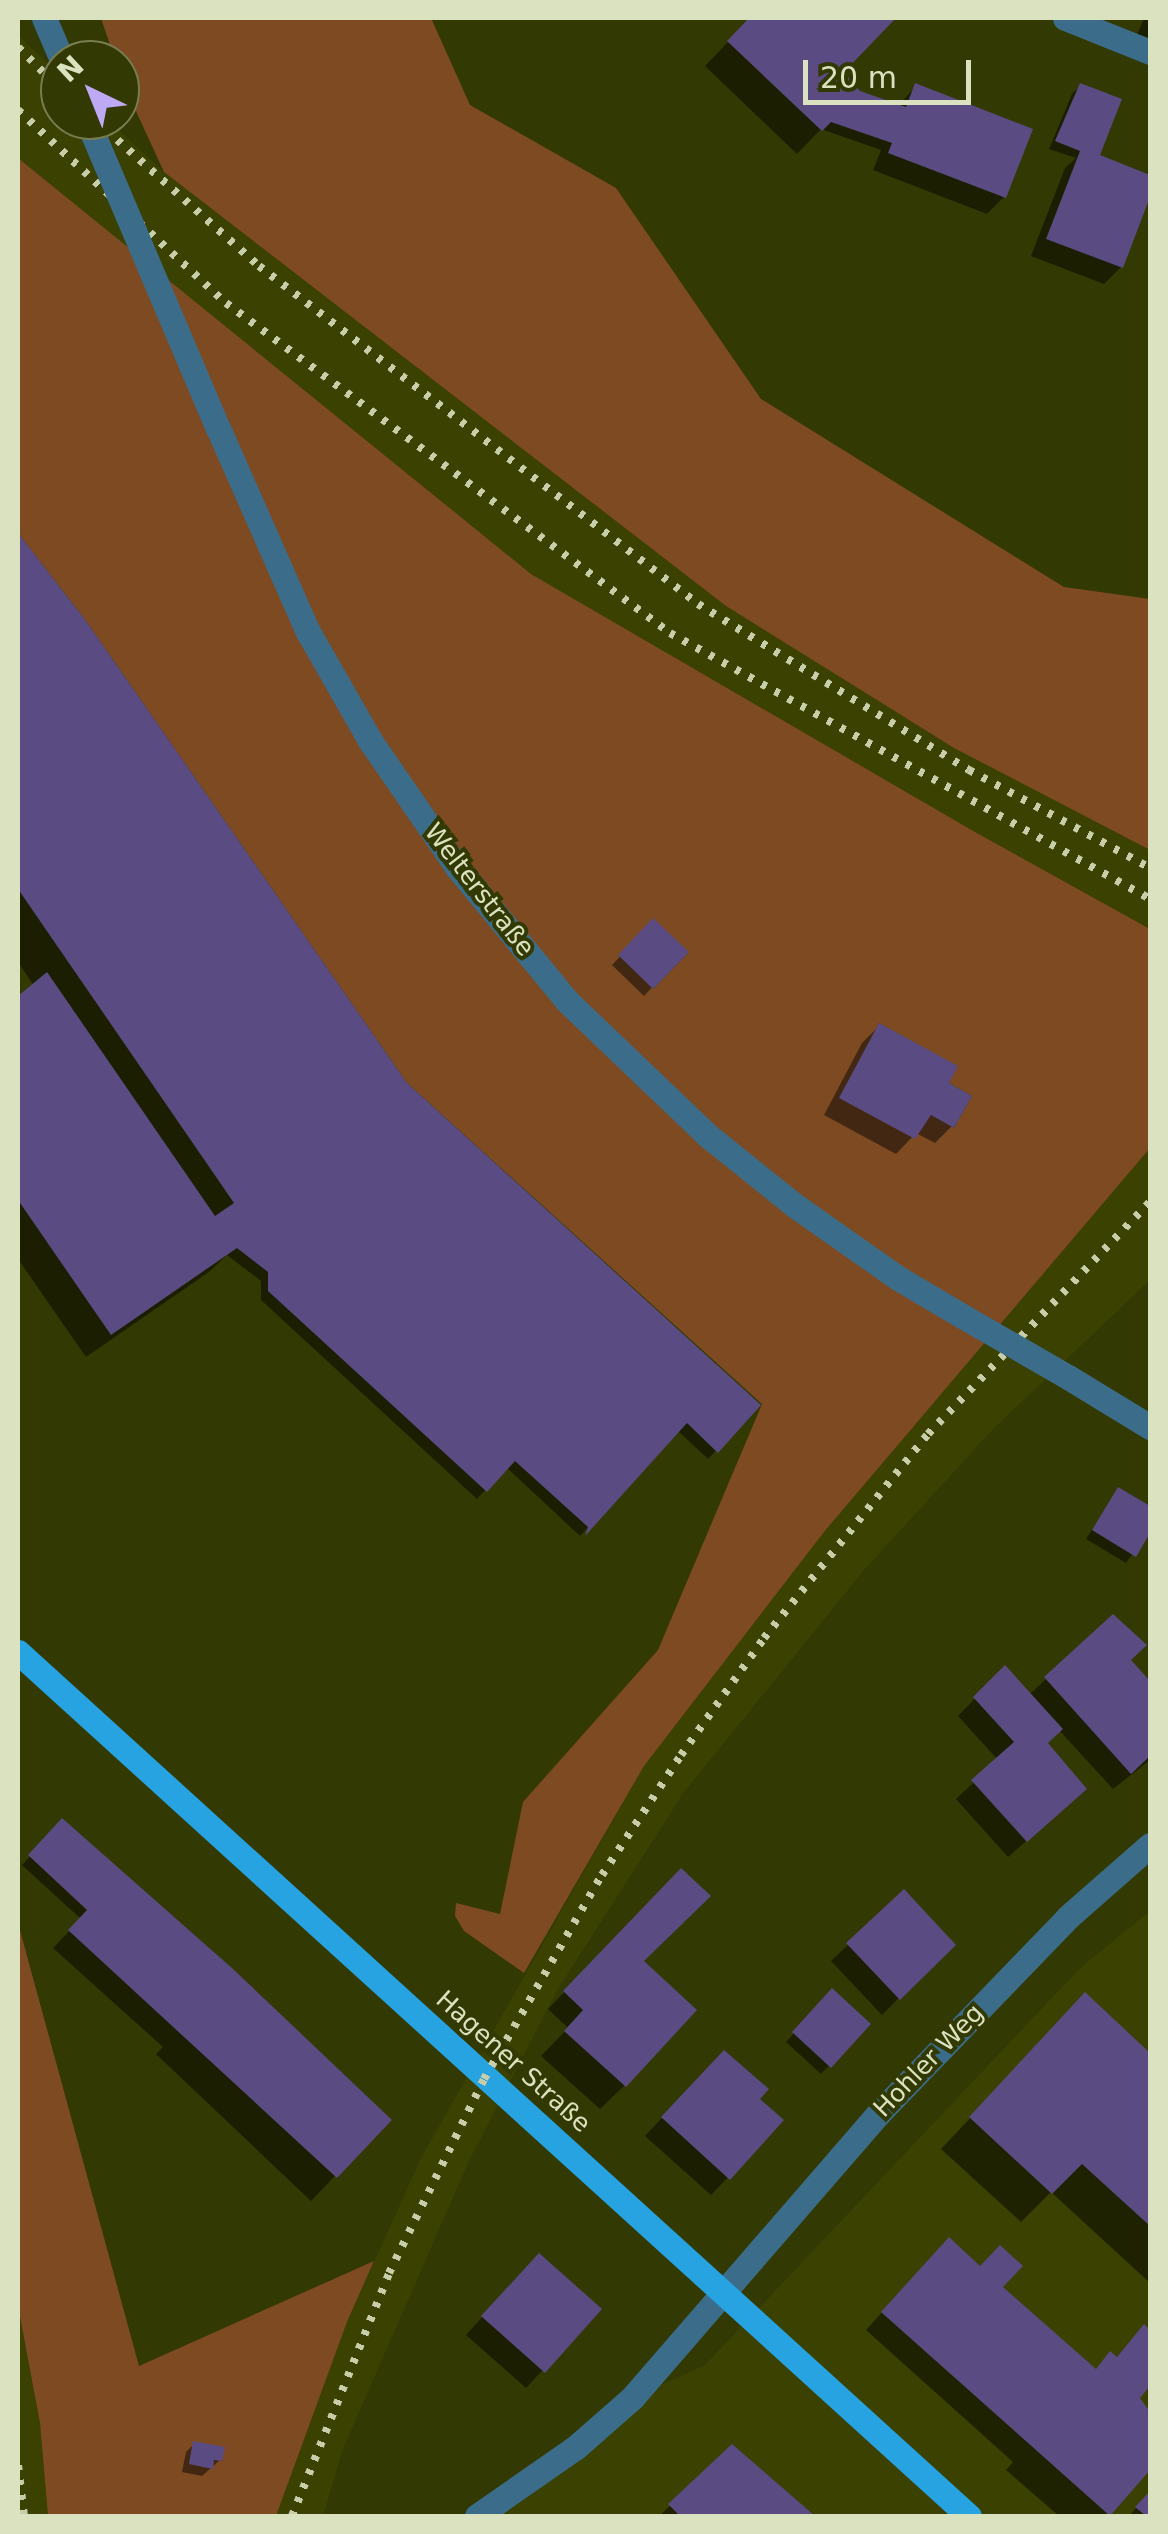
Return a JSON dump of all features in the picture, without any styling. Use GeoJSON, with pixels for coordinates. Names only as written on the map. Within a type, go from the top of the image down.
{"type":"FeatureCollection","features":[{"type":"Feature","properties":{"kind":"main road","name":"Hagener Straße"},"geometry":{"type":"LineString","coordinates":[[18,1652],[969,2516]]}},
{"type":"Feature","properties":{"kind":"street"},"geometry":{"type":"LineString","coordinates":[[1065,18],[1150,52]]}},
{"type":"Feature","properties":{"kind":"street","name":"Welterstraße"},"geometry":{"type":"LineString","coordinates":[[96,140],[307,630],[371,742],[458,866],[567,1001],[638,1073],[722,1147],[870,1258],[1150,1426]]}},
{"type":"Feature","properties":{"kind":"street","name":"Hohler Weg"},"geometry":{"type":"LineString","coordinates":[[477,2516],[575,2448],[632,2398],[878,2114],[1068,1917],[1150,1845]]}},
{"type":"Feature","properties":{"kind":"shaded area"},"geometry":{"type":"Polygon","coordinates":[[[101,18],[431,18],[470,105],[616,188],[761,399],[1064,587],[1150,599],[1150,850],[954,748],[726,606],[164,172],[140,120],[140,40],[108,40],[101,18]]]}},
{"type":"Feature","properties":{"kind":"shaded area"},"geometry":{"type":"Polygon","coordinates":[[[18,35],[40,56],[40,140],[130,140],[164,172],[726,606],[954,748],[1150,850],[1150,929],[531,574],[18,158],[18,35]]]}},
{"type":"Feature","properties":{"kind":"shaded area"},"geometry":{"type":"Polygon","coordinates":[[[18,158],[531,574],[1150,929],[1150,1148],[824,1532],[644,1766],[524,1973],[464,1931],[455,1916],[456,1903],[500,1914],[523,1802],[658,1650],[762,1404],[407,1083],[86,621],[18,533],[18,158]],[[689,952],[618,955],[653,989],[689,952]],[[879,1023],[840,1098],[920,1129],[931,1115],[954,1128],[972,1096],[949,1083],[957,1066],[879,1023]]]}},
{"type":"Feature","properties":{"kind":"shaded area"},"geometry":{"type":"Polygon","coordinates":[[[1150,1148],[1150,1280],[994,1428],[865,1569],[684,1792],[558,1989],[469,2161],[343,2449],[323,2516],[276,2516],[347,2322],[421,2158],[644,1766],[824,1532],[1150,1148]]]}},
{"type":"Feature","properties":{"kind":"shaded area"},"geometry":{"type":"Polygon","coordinates":[[[1150,1911],[1150,2516],[481,2516],[632,2398],[705,2365],[1080,1968],[1150,1911]]]}},
{"type":"Feature","properties":{"kind":"shaded area"},"geometry":{"type":"Polygon","coordinates":[[[18,1923],[139,2366],[374,2261],[347,2322],[276,2516],[48,2516],[40,2423],[18,2306],[18,1923]]]}},
{"type":"Feature","properties":{"kind":"shaded area"},"geometry":{"type":"Polygon","coordinates":[[[18,2306],[40,2423],[48,2516],[18,2516],[18,2306]]]}},
{"type":"Feature","properties":{"kind":"building"},"geometry":{"type":"Polygon","coordinates":[[[749,18],[896,18],[844,72],[860,91],[906,107],[915,83],[1033,129],[1006,198],[888,153],[892,143],[831,122],[822,131],[727,41],[749,18]]]}},
{"type":"Feature","properties":{"kind":"building"},"geometry":{"type":"Polygon","coordinates":[[[1080,83],[1122,99],[1100,155],[1150,175],[1150,197],[1123,268],[1046,239],[1080,151],[1055,141],[1080,83]]]}},
{"type":"Feature","properties":{"kind":"building"},"geometry":{"type":"Polygon","coordinates":[[[18,533],[86,621],[407,1083],[761,1405],[718,1453],[687,1423],[585,1536],[588,1527],[515,1461],[487,1492],[268,1291],[268,1272],[237,1248],[111,1335],[18,1200],[18,996],[47,972],[215,1216],[234,1203],[18,889],[18,533]]]}},
{"type":"Feature","properties":{"kind":"building"},"geometry":{"type":"Polygon","coordinates":[[[653,918],[689,952],[653,989],[618,955],[653,918]]]}},
{"type":"Feature","properties":{"kind":"building"},"geometry":{"type":"Polygon","coordinates":[[[879,1023],[958,1066],[949,1083],[972,1096],[954,1128],[931,1115],[915,1139],[839,1098],[879,1023]]]}},
{"type":"Feature","properties":{"kind":"building"},"geometry":{"type":"Polygon","coordinates":[[[1118,1487],[1150,1506],[1150,1533],[1136,1557],[1092,1530],[1118,1487]]]}},
{"type":"Feature","properties":{"kind":"building"},"geometry":{"type":"Polygon","coordinates":[[[1113,1614],[1147,1645],[1131,1660],[1150,1681],[1150,1756],[1131,1774],[1044,1677],[1113,1614]]]}},
{"type":"Feature","properties":{"kind":"building"},"geometry":{"type":"Polygon","coordinates":[[[1005,1665],[1063,1729],[1048,1743],[1087,1789],[1027,1842],[971,1780],[1014,1742],[973,1697],[1005,1665]]]}},
{"type":"Feature","properties":{"kind":"building"},"geometry":{"type":"Polygon","coordinates":[[[62,1818],[233,1969],[392,2120],[337,2178],[68,1930],[87,1910],[28,1855],[62,1818]]]}},
{"type":"Feature","properties":{"kind":"building"},"geometry":{"type":"Polygon","coordinates":[[[681,1868],[711,1896],[644,1961],[697,2010],[626,2087],[564,2031],[583,2010],[563,1991],[681,1868]]]}},
{"type":"Feature","properties":{"kind":"building"},"geometry":{"type":"Polygon","coordinates":[[[904,1889],[956,1945],[900,2000],[846,1943],[904,1889]]]}},
{"type":"Feature","properties":{"kind":"building"},"geometry":{"type":"Polygon","coordinates":[[[832,1988],[871,2024],[831,2068],[792,2032],[832,1988]]]}},
{"type":"Feature","properties":{"kind":"building"},"geometry":{"type":"Polygon","coordinates":[[[1085,1992],[1150,2053],[1150,2226],[1082,2164],[1052,2194],[969,2117],[1085,1992]]]}},
{"type":"Feature","properties":{"kind":"building"},"geometry":{"type":"Polygon","coordinates":[[[724,2050],[769,2089],[760,2099],[784,2120],[730,2180],[661,2117],[724,2050]]]}},
{"type":"Feature","properties":{"kind":"building"},"geometry":{"type":"Polygon","coordinates":[[[949,2237],[980,2266],[1000,2245],[1023,2266],[1003,2287],[1096,2369],[1110,2351],[1117,2357],[1144,2324],[1150,2330],[1150,2386],[1140,2398],[1150,2412],[1150,2470],[1110,2516],[881,2312],[949,2237]]]}},
{"type":"Feature","properties":{"kind":"building"},"geometry":{"type":"Polygon","coordinates":[[[539,2253],[602,2309],[545,2373],[481,2316],[539,2253]]]}},
{"type":"Feature","properties":{"kind":"building"},"geometry":{"type":"Polygon","coordinates":[[[193,2441],[225,2447],[222,2461],[214,2460],[213,2469],[189,2464],[193,2441]]]}},
{"type":"Feature","properties":{"kind":"building"},"geometry":{"type":"Polygon","coordinates":[[[732,2444],[815,2516],[680,2516],[668,2504],[732,2444]]]}},
{"type":"Feature","properties":{"kind":"building"},"geometry":{"type":"Polygon","coordinates":[[[1150,2491],[1150,2516],[1146,2516],[1135,2507],[1150,2491]]]}},
{"type":"Feature","properties":{"kind":"railway"},"geometry":{"type":"LineString","coordinates":[[18,47],[40,69]]}},
{"type":"Feature","properties":{"kind":"railway"},"geometry":{"type":"LineString","coordinates":[[18,110],[226,303],[670,633],[1150,899]]}},
{"type":"Feature","properties":{"kind":"railway"},"geometry":{"type":"LineString","coordinates":[[117,140],[259,266],[698,604],[969,770],[1150,868]]}},
{"type":"Feature","properties":{"kind":"railway"},"geometry":{"type":"LineString","coordinates":[[292,2516],[389,2273],[484,2079],[602,1875],[764,1638],[928,1434],[1150,1202]]}},
{"type":"Feature","properties":{"kind":"railway"},"geometry":{"type":"LineString","coordinates":[[18,2465],[24,2516]]}}]}
